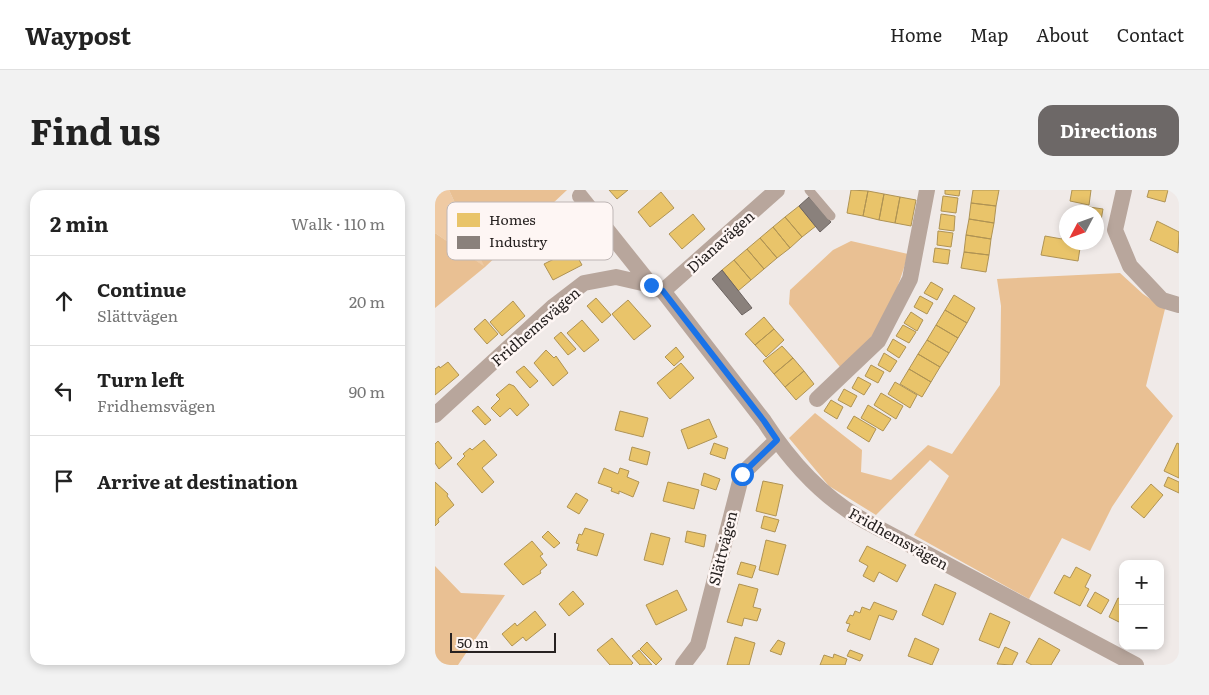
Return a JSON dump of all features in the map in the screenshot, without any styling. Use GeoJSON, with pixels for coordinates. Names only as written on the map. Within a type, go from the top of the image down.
{"type":"FeatureCollection","features":[{"type":"Feature","properties":{"kind":"street","name":"Dianavägen"},"geometry":{"type":"LineString","coordinates":[[657,288],[777,190]]}},
{"type":"Feature","properties":{"kind":"street"},"geometry":{"type":"LineString","coordinates":[[817,399],[877,341],[909,279],[927,190]]}},
{"type":"Feature","properties":{"kind":"street"},"geometry":{"type":"LineString","coordinates":[[1124,190],[1115,230],[1129,266],[1162,300],[1179,306]]}},
{"type":"Feature","properties":{"kind":"street","name":"Fridhemsvägen"},"geometry":{"type":"LineString","coordinates":[[580,196],[585,202]]}},
{"type":"Feature","properties":{"kind":"street","name":"Fridhemsvägen"},"geometry":{"type":"LineString","coordinates":[[613,235],[764,421],[777,440],[813,482],[849,512],[1136,665]]}},
{"type":"Feature","properties":{"kind":"street","name":"Fridhemsvägen"},"geometry":{"type":"LineString","coordinates":[[435,416],[554,306],[584,283],[616,277],[657,288]]}},
{"type":"Feature","properties":{"kind":"street","name":"Slättvägen"},"geometry":{"type":"LineString","coordinates":[[683,665],[698,645],[742,474],[777,440]]}},
{"type":"Feature","properties":{"kind":"lane"},"geometry":{"type":"LineString","coordinates":[[809,190],[831,216]]}},
{"type":"Feature","properties":{"kind":"shaded area"},"geometry":{"type":"Polygon","coordinates":[[[435,190],[449,190],[455,202],[447,202],[447,241],[435,233],[435,190]]]}},
{"type":"Feature","properties":{"kind":"shaded area"},"geometry":{"type":"Polygon","coordinates":[[[449,190],[567,190],[554,202],[455,202],[449,190]]]}},
{"type":"Feature","properties":{"kind":"shaded area"},"geometry":{"type":"Polygon","coordinates":[[[435,233],[447,241],[447,260],[475,260],[484,266],[481,260],[492,260],[435,308],[435,233]]]}},
{"type":"Feature","properties":{"kind":"shaded area"},"geometry":{"type":"Polygon","coordinates":[[[851,241],[908,254],[891,302],[875,332],[865,346],[840,367],[789,304],[790,290],[833,250],[851,241]]]}},
{"type":"Feature","properties":{"kind":"shaded area"},"geometry":{"type":"Polygon","coordinates":[[[475,260],[482,260],[485,267],[475,260]]]}},
{"type":"Feature","properties":{"kind":"shaded area"},"geometry":{"type":"Polygon","coordinates":[[[1120,273],[1143,294],[1165,309],[1146,386],[1173,416],[1112,507],[1090,551],[1062,538],[1029,599],[914,535],[949,476],[930,460],[876,515],[829,486],[789,438],[815,413],[862,450],[861,472],[891,480],[928,445],[952,454],[1000,385],[1001,306],[997,279],[1120,273]]]}},
{"type":"Feature","properties":{"kind":"shaded area"},"geometry":{"type":"Polygon","coordinates":[[[435,566],[461,593],[505,595],[458,665],[435,665],[435,566]]]}},
{"type":"Feature","properties":{"kind":"building: Homes"},"geometry":{"type":"Polygon","coordinates":[[[609,190],[628,190],[617,199],[609,190]]]}},
{"type":"Feature","properties":{"kind":"building: Homes"},"geometry":{"type":"Polygon","coordinates":[[[851,190],[868,191],[863,216],[847,213],[851,190]]]}},
{"type":"Feature","properties":{"kind":"building: Homes"},"geometry":{"type":"Polygon","coordinates":[[[945,190],[960,190],[959,196],[945,194],[945,190]]]}},
{"type":"Feature","properties":{"kind":"building: Homes"},"geometry":{"type":"Polygon","coordinates":[[[973,190],[999,190],[996,206],[971,203],[973,190]]]}},
{"type":"Feature","properties":{"kind":"building: Homes"},"geometry":{"type":"Polygon","coordinates":[[[1072,190],[1091,190],[1089,205],[1070,201],[1072,190]]]}},
{"type":"Feature","properties":{"kind":"building: Homes"},"geometry":{"type":"Polygon","coordinates":[[[1149,190],[1168,190],[1165,202],[1147,197],[1149,190]]]}},
{"type":"Feature","properties":{"kind":"building: Homes"},"geometry":{"type":"Polygon","coordinates":[[[868,191],[884,194],[879,220],[863,216],[868,191]]]}},
{"type":"Feature","properties":{"kind":"building: Homes"},"geometry":{"type":"Polygon","coordinates":[[[661,192],[674,208],[650,227],[638,212],[661,192]]]}},
{"type":"Feature","properties":{"kind":"building: Homes"},"geometry":{"type":"Polygon","coordinates":[[[884,194],[900,197],[895,223],[879,220],[884,194]]]}},
{"type":"Feature","properties":{"kind":"building: Homes"},"geometry":{"type":"Polygon","coordinates":[[[943,196],[958,198],[956,213],[941,211],[943,196]]]}},
{"type":"Feature","properties":{"kind":"building: Homes"},"geometry":{"type":"Polygon","coordinates":[[[900,197],[916,200],[911,226],[895,223],[900,197]]]}},
{"type":"Feature","properties":{"kind":"building: Homes"},"geometry":{"type":"Polygon","coordinates":[[[971,203],[996,206],[994,223],[969,219],[971,203]]]}},
{"type":"Feature","properties":{"kind":"building: Homes"},"geometry":{"type":"Polygon","coordinates":[[[799,206],[816,226],[802,237],[785,217],[799,206]]]}},
{"type":"Feature","properties":{"kind":"building: Homes"},"geometry":{"type":"Polygon","coordinates":[[[693,214],[705,229],[682,249],[669,234],[693,214]]]}},
{"type":"Feature","properties":{"kind":"building: Homes"},"geometry":{"type":"Polygon","coordinates":[[[941,214],[955,216],[954,231],[939,229],[941,214]]]}},
{"type":"Feature","properties":{"kind":"building: Homes"},"geometry":{"type":"Polygon","coordinates":[[[785,217],[802,237],[790,248],[773,227],[785,217]]]}},
{"type":"Feature","properties":{"kind":"building: Homes"},"geometry":{"type":"Polygon","coordinates":[[[969,219],[994,223],[991,239],[966,235],[969,219]]]}},
{"type":"Feature","properties":{"kind":"building: Homes"},"geometry":{"type":"Polygon","coordinates":[[[1157,221],[1179,232],[1178,253],[1150,240],[1157,221]]]}},
{"type":"Feature","properties":{"kind":"building: Homes"},"geometry":{"type":"Polygon","coordinates":[[[773,227],[790,248],[777,258],[760,238],[773,227]]]}},
{"type":"Feature","properties":{"kind":"building: Homes"},"geometry":{"type":"Polygon","coordinates":[[[938,231],[953,233],[951,247],[937,245],[938,231]]]}},
{"type":"Feature","properties":{"kind":"building: Homes"},"geometry":{"type":"Polygon","coordinates":[[[966,235],[991,239],[989,255],[964,252],[966,235]]]}},
{"type":"Feature","properties":{"kind":"building: Homes"},"geometry":{"type":"Polygon","coordinates":[[[1045,236],[1059,238],[1059,250],[1080,250],[1078,261],[1041,255],[1045,236]]]}},
{"type":"Feature","properties":{"kind":"building: Homes"},"geometry":{"type":"Polygon","coordinates":[[[760,238],[777,258],[764,269],[747,249],[760,238]]]}},
{"type":"Feature","properties":{"kind":"building: Homes"},"geometry":{"type":"Polygon","coordinates":[[[935,248],[950,250],[948,264],[933,262],[935,248]]]}},
{"type":"Feature","properties":{"kind":"building: Homes"},"geometry":{"type":"Polygon","coordinates":[[[747,249],[764,269],[751,280],[734,260],[747,249]]]}},
{"type":"Feature","properties":{"kind":"building: Homes"},"geometry":{"type":"Polygon","coordinates":[[[964,252],[989,255],[986,272],[961,268],[964,252]]]}},
{"type":"Feature","properties":{"kind":"building: Homes"},"geometry":{"type":"Polygon","coordinates":[[[552,260],[579,260],[582,265],[553,280],[544,264],[552,260]]]}},
{"type":"Feature","properties":{"kind":"building: Homes"},"geometry":{"type":"Polygon","coordinates":[[[734,260],[751,280],[738,291],[722,270],[734,260]]]}},
{"type":"Feature","properties":{"kind":"building: Homes"},"geometry":{"type":"Polygon","coordinates":[[[931,282],[943,289],[937,300],[924,293],[931,282]]]}},
{"type":"Feature","properties":{"kind":"building: Homes"},"geometry":{"type":"Polygon","coordinates":[[[954,295],[975,308],[967,323],[945,310],[954,295]]]}},
{"type":"Feature","properties":{"kind":"building: Homes"},"geometry":{"type":"Polygon","coordinates":[[[920,296],[933,303],[927,314],[914,307],[920,296]]]}},
{"type":"Feature","properties":{"kind":"building: Homes"},"geometry":{"type":"Polygon","coordinates":[[[596,298],[611,315],[602,323],[587,306],[596,298]]]}},
{"type":"Feature","properties":{"kind":"building: Homes"},"geometry":{"type":"Polygon","coordinates":[[[628,300],[651,326],[634,340],[612,314],[628,300]]]}},
{"type":"Feature","properties":{"kind":"building: Homes"},"geometry":{"type":"Polygon","coordinates":[[[513,301],[525,316],[502,336],[490,322],[513,301]]]}},
{"type":"Feature","properties":{"kind":"building: Homes"},"geometry":{"type":"Polygon","coordinates":[[[945,310],[967,323],[958,338],[936,325],[945,310]]]}},
{"type":"Feature","properties":{"kind":"building: Homes"},"geometry":{"type":"Polygon","coordinates":[[[911,312],[923,320],[917,331],[904,323],[911,312]]]}},
{"type":"Feature","properties":{"kind":"building: Homes"},"geometry":{"type":"Polygon","coordinates":[[[764,317],[774,329],[755,345],[745,334],[764,317]]]}},
{"type":"Feature","properties":{"kind":"building: Homes"},"geometry":{"type":"Polygon","coordinates":[[[485,319],[498,334],[487,344],[474,329],[485,319]]]}},
{"type":"Feature","properties":{"kind":"building: Homes"},"geometry":{"type":"Polygon","coordinates":[[[582,320],[599,340],[584,352],[567,333],[582,320]]]}},
{"type":"Feature","properties":{"kind":"building: Homes"},"geometry":{"type":"Polygon","coordinates":[[[903,325],[916,332],[909,343],[896,336],[903,325]]]}},
{"type":"Feature","properties":{"kind":"building: Homes"},"geometry":{"type":"Polygon","coordinates":[[[936,325],[958,338],[949,353],[927,340],[936,325]]]}},
{"type":"Feature","properties":{"kind":"building: Homes"},"geometry":{"type":"Polygon","coordinates":[[[774,329],[784,340],[766,357],[755,345],[774,329]]]}},
{"type":"Feature","properties":{"kind":"building: Homes"},"geometry":{"type":"Polygon","coordinates":[[[561,332],[576,349],[568,355],[554,338],[561,332]]]}},
{"type":"Feature","properties":{"kind":"building: Homes"},"geometry":{"type":"Polygon","coordinates":[[[893,339],[906,347],[899,358],[887,350],[893,339]]]}},
{"type":"Feature","properties":{"kind":"building: Homes"},"geometry":{"type":"Polygon","coordinates":[[[927,340],[949,353],[940,367],[918,354],[927,340]]]}},
{"type":"Feature","properties":{"kind":"building: Homes"},"geometry":{"type":"Polygon","coordinates":[[[782,346],[793,358],[774,374],[763,361],[782,346]]]}},
{"type":"Feature","properties":{"kind":"building: Homes"},"geometry":{"type":"Polygon","coordinates":[[[676,347],[684,357],[674,366],[665,357],[676,347]]]}},
{"type":"Feature","properties":{"kind":"building: Homes"},"geometry":{"type":"Polygon","coordinates":[[[546,350],[554,358],[556,356],[568,373],[553,386],[534,363],[546,350]]]}},
{"type":"Feature","properties":{"kind":"building: Homes"},"geometry":{"type":"Polygon","coordinates":[[[884,353],[897,361],[890,372],[878,365],[884,353]]]}},
{"type":"Feature","properties":{"kind":"building: Homes"},"geometry":{"type":"Polygon","coordinates":[[[918,354],[940,367],[931,382],[909,369],[918,354]]]}},
{"type":"Feature","properties":{"kind":"building: Homes"},"geometry":{"type":"Polygon","coordinates":[[[793,358],[804,371],[785,387],[774,374],[793,358]]]}},
{"type":"Feature","properties":{"kind":"building: Homes"},"geometry":{"type":"Polygon","coordinates":[[[448,362],[459,375],[435,395],[435,369],[448,362]]]}},
{"type":"Feature","properties":{"kind":"building: Homes"},"geometry":{"type":"Polygon","coordinates":[[[681,363],[694,378],[670,399],[657,383],[681,363]]]}},
{"type":"Feature","properties":{"kind":"building: Homes"},"geometry":{"type":"Polygon","coordinates":[[[871,365],[884,372],[878,383],[865,376],[871,365]]]}},
{"type":"Feature","properties":{"kind":"building: Homes"},"geometry":{"type":"Polygon","coordinates":[[[524,366],[538,381],[530,388],[516,372],[524,366]]]}},
{"type":"Feature","properties":{"kind":"building: Homes"},"geometry":{"type":"Polygon","coordinates":[[[909,369],[931,382],[922,397],[900,384],[909,369]]]}},
{"type":"Feature","properties":{"kind":"building: Homes"},"geometry":{"type":"Polygon","coordinates":[[[804,371],[814,384],[796,400],[785,387],[804,371]]]}},
{"type":"Feature","properties":{"kind":"building: Homes"},"geometry":{"type":"Polygon","coordinates":[[[858,377],[871,384],[864,395],[852,388],[858,377]]]}},
{"type":"Feature","properties":{"kind":"building: Homes"},"geometry":{"type":"Polygon","coordinates":[[[895,382],[917,395],[910,408],[888,394],[895,382]]]}},
{"type":"Feature","properties":{"kind":"building: Homes"},"geometry":{"type":"Polygon","coordinates":[[[509,384],[514,386],[529,405],[517,416],[510,408],[500,417],[491,408],[500,399],[496,395],[509,384]]]}},
{"type":"Feature","properties":{"kind":"building: Homes"},"geometry":{"type":"Polygon","coordinates":[[[844,389],[857,396],[851,407],[838,400],[844,389]]]}},
{"type":"Feature","properties":{"kind":"building: Homes"},"geometry":{"type":"Polygon","coordinates":[[[881,393],[903,406],[896,419],[874,405],[881,393]]]}},
{"type":"Feature","properties":{"kind":"building: Homes"},"geometry":{"type":"Polygon","coordinates":[[[831,400],[843,407],[837,419],[824,411],[831,400]]]}},
{"type":"Feature","properties":{"kind":"building: Homes"},"geometry":{"type":"Polygon","coordinates":[[[868,405],[891,419],[883,431],[861,418],[868,405]]]}},
{"type":"Feature","properties":{"kind":"building: Homes"},"geometry":{"type":"Polygon","coordinates":[[[478,406],[491,420],[485,425],[472,411],[478,406]]]}},
{"type":"Feature","properties":{"kind":"building: Homes"},"geometry":{"type":"Polygon","coordinates":[[[620,411],[648,418],[643,437],[615,430],[620,411]]]}},
{"type":"Feature","properties":{"kind":"building: Homes"},"geometry":{"type":"Polygon","coordinates":[[[854,416],[876,429],[869,442],[847,428],[854,416]]]}},
{"type":"Feature","properties":{"kind":"building: Homes"},"geometry":{"type":"Polygon","coordinates":[[[709,419],[717,437],[688,449],[681,430],[709,419]]]}},
{"type":"Feature","properties":{"kind":"building: Homes"},"geometry":{"type":"Polygon","coordinates":[[[484,440],[497,455],[482,468],[494,482],[482,493],[457,464],[465,456],[463,454],[470,448],[472,450],[484,440]]]}},
{"type":"Feature","properties":{"kind":"building: Homes"},"geometry":{"type":"Polygon","coordinates":[[[438,441],[452,458],[439,469],[435,463],[435,444],[438,441]]]}},
{"type":"Feature","properties":{"kind":"building: Homes"},"geometry":{"type":"Polygon","coordinates":[[[714,443],[728,448],[725,459],[710,454],[714,443]]]}},
{"type":"Feature","properties":{"kind":"building: Homes"},"geometry":{"type":"Polygon","coordinates":[[[1177,443],[1179,444],[1179,478],[1164,471],[1177,443]]]}},
{"type":"Feature","properties":{"kind":"building: Homes"},"geometry":{"type":"Polygon","coordinates":[[[632,447],[650,452],[647,465],[629,460],[632,447]]]}},
{"type":"Feature","properties":{"kind":"building: Homes"},"geometry":{"type":"Polygon","coordinates":[[[604,468],[618,474],[620,468],[629,471],[627,477],[639,482],[633,497],[619,491],[619,494],[611,491],[612,488],[598,483],[604,468]]]}},
{"type":"Feature","properties":{"kind":"building: Homes"},"geometry":{"type":"Polygon","coordinates":[[[704,473],[720,479],[716,490],[701,485],[704,473]]]}},
{"type":"Feature","properties":{"kind":"building: Homes"},"geometry":{"type":"Polygon","coordinates":[[[1168,477],[1179,482],[1179,493],[1164,486],[1168,477]]]}},
{"type":"Feature","properties":{"kind":"building: Homes"},"geometry":{"type":"Polygon","coordinates":[[[763,481],[783,485],[776,516],[756,511],[763,481]]]}},
{"type":"Feature","properties":{"kind":"building: Homes"},"geometry":{"type":"Polygon","coordinates":[[[435,482],[448,494],[447,496],[454,505],[438,519],[439,522],[435,526],[435,482]]]}},
{"type":"Feature","properties":{"kind":"building: Homes"},"geometry":{"type":"Polygon","coordinates":[[[668,482],[699,490],[694,509],[663,501],[668,482]]]}},
{"type":"Feature","properties":{"kind":"building: Homes"},"geometry":{"type":"Polygon","coordinates":[[[1151,484],[1163,495],[1144,518],[1131,507],[1151,484]]]}},
{"type":"Feature","properties":{"kind":"building: Homes"},"geometry":{"type":"Polygon","coordinates":[[[576,493],[588,500],[579,514],[567,507],[576,493]]]}},
{"type":"Feature","properties":{"kind":"building: Homes"},"geometry":{"type":"Polygon","coordinates":[[[764,516],[779,520],[775,532],[761,528],[764,516]]]}},
{"type":"Feature","properties":{"kind":"building: Homes"},"geometry":{"type":"Polygon","coordinates":[[[585,528],[604,534],[597,556],[577,550],[579,544],[576,543],[579,534],[582,535],[585,528]]]}},
{"type":"Feature","properties":{"kind":"building: Homes"},"geometry":{"type":"Polygon","coordinates":[[[548,531],[560,543],[554,548],[542,537],[548,531]]]}},
{"type":"Feature","properties":{"kind":"building: Homes"},"geometry":{"type":"Polygon","coordinates":[[[687,531],[706,535],[704,547],[685,542],[687,531]]]}},
{"type":"Feature","properties":{"kind":"building: Homes"},"geometry":{"type":"Polygon","coordinates":[[[651,533],[670,538],[663,565],[644,560],[651,533]]]}},
{"type":"Feature","properties":{"kind":"building: Homes"},"geometry":{"type":"Polygon","coordinates":[[[766,540],[786,545],[778,575],[759,570],[766,540]]]}},
{"type":"Feature","properties":{"kind":"building: Homes"},"geometry":{"type":"Polygon","coordinates":[[[532,541],[543,554],[540,556],[547,565],[540,571],[541,573],[523,585],[504,564],[532,541]]]}},
{"type":"Feature","properties":{"kind":"building: Homes"},"geometry":{"type":"Polygon","coordinates":[[[867,546],[906,565],[897,582],[879,572],[874,582],[863,576],[868,566],[859,561],[867,546]]]}},
{"type":"Feature","properties":{"kind":"building: Homes"},"geometry":{"type":"Polygon","coordinates":[[[741,562],[756,566],[752,578],[737,574],[741,562]]]}},
{"type":"Feature","properties":{"kind":"building: Homes"},"geometry":{"type":"Polygon","coordinates":[[[1076,567],[1091,575],[1085,587],[1089,589],[1080,606],[1054,593],[1064,575],[1070,578],[1076,567]]]}},
{"type":"Feature","properties":{"kind":"building: Homes"},"geometry":{"type":"Polygon","coordinates":[[[739,584],[758,589],[753,607],[761,609],[757,621],[744,618],[742,626],[727,622],[739,584]]]}},
{"type":"Feature","properties":{"kind":"building: Homes"},"geometry":{"type":"Polygon","coordinates":[[[935,584],[956,593],[943,625],[922,615],[935,584]]]}},
{"type":"Feature","properties":{"kind":"building: Homes"},"geometry":{"type":"Polygon","coordinates":[[[677,590],[687,610],[656,625],[646,605],[677,590]]]}},
{"type":"Feature","properties":{"kind":"building: Homes"},"geometry":{"type":"Polygon","coordinates":[[[573,591],[584,604],[569,616],[559,604],[573,591]]]}},
{"type":"Feature","properties":{"kind":"building: Homes"},"geometry":{"type":"Polygon","coordinates":[[[1095,592],[1109,600],[1101,614],[1087,606],[1095,592]]]}},
{"type":"Feature","properties":{"kind":"building: Homes"},"geometry":{"type":"Polygon","coordinates":[[[1118,598],[1119,598],[1119,622],[1109,617],[1118,598]]]}},
{"type":"Feature","properties":{"kind":"building: Homes"},"geometry":{"type":"Polygon","coordinates":[[[874,602],[897,611],[893,620],[879,615],[870,640],[847,631],[850,624],[846,623],[850,615],[853,616],[855,611],[860,613],[862,607],[870,610],[874,602]]]}},
{"type":"Feature","properties":{"kind":"building: Homes"},"geometry":{"type":"Polygon","coordinates":[[[535,611],[546,625],[526,641],[523,637],[512,646],[502,634],[515,623],[517,626],[535,611]]]}},
{"type":"Feature","properties":{"kind":"building: Homes"},"geometry":{"type":"Polygon","coordinates":[[[990,613],[1010,622],[999,648],[979,640],[990,613]]]}},
{"type":"Feature","properties":{"kind":"building: Homes"},"geometry":{"type":"Polygon","coordinates":[[[735,637],[755,643],[749,665],[727,665],[735,637]]]}},
{"type":"Feature","properties":{"kind":"building: Homes"},"geometry":{"type":"Polygon","coordinates":[[[612,638],[633,663],[631,665],[610,665],[597,650],[612,638]]]}},
{"type":"Feature","properties":{"kind":"building: Homes"},"geometry":{"type":"Polygon","coordinates":[[[915,638],[939,649],[932,665],[908,656],[915,638]]]}},
{"type":"Feature","properties":{"kind":"building: Homes"},"geometry":{"type":"Polygon","coordinates":[[[1039,638],[1060,650],[1051,665],[1032,665],[1026,662],[1039,638]]]}},
{"type":"Feature","properties":{"kind":"building: Homes"},"geometry":{"type":"Polygon","coordinates":[[[778,640],[785,643],[781,655],[770,651],[778,640]]]}},
{"type":"Feature","properties":{"kind":"building: Homes"},"geometry":{"type":"Polygon","coordinates":[[[647,642],[662,659],[656,665],[640,649],[647,642]]]}},
{"type":"Feature","properties":{"kind":"building: Homes"},"geometry":{"type":"Polygon","coordinates":[[[1005,647],[1018,653],[1012,665],[997,664],[1005,647]]]}},
{"type":"Feature","properties":{"kind":"building: Homes"},"geometry":{"type":"Polygon","coordinates":[[[639,650],[652,665],[640,665],[632,656],[639,650]]]}},
{"type":"Feature","properties":{"kind":"building: Homes"},"geometry":{"type":"Polygon","coordinates":[[[850,650],[863,655],[860,661],[847,656],[850,650]]]}},
{"type":"Feature","properties":{"kind":"building: Homes"},"geometry":{"type":"Polygon","coordinates":[[[834,654],[847,659],[845,665],[820,665],[824,655],[833,658],[834,654]]]}},
{"type":"Feature","properties":{"kind":"building: Industry"},"geometry":{"type":"Polygon","coordinates":[[[809,197],[831,222],[820,232],[799,206],[809,197]]]}},
{"type":"Feature","properties":{"kind":"building: Industry"},"geometry":{"type":"Polygon","coordinates":[[[722,270],[752,308],[742,315],[712,279],[722,270]]]}},
{"type":"Feature","properties":{"kind":"route"},"geometry":{"type":"LineString","coordinates":[[651,285],[663,291],[777,440],[742,474]]}}]}
